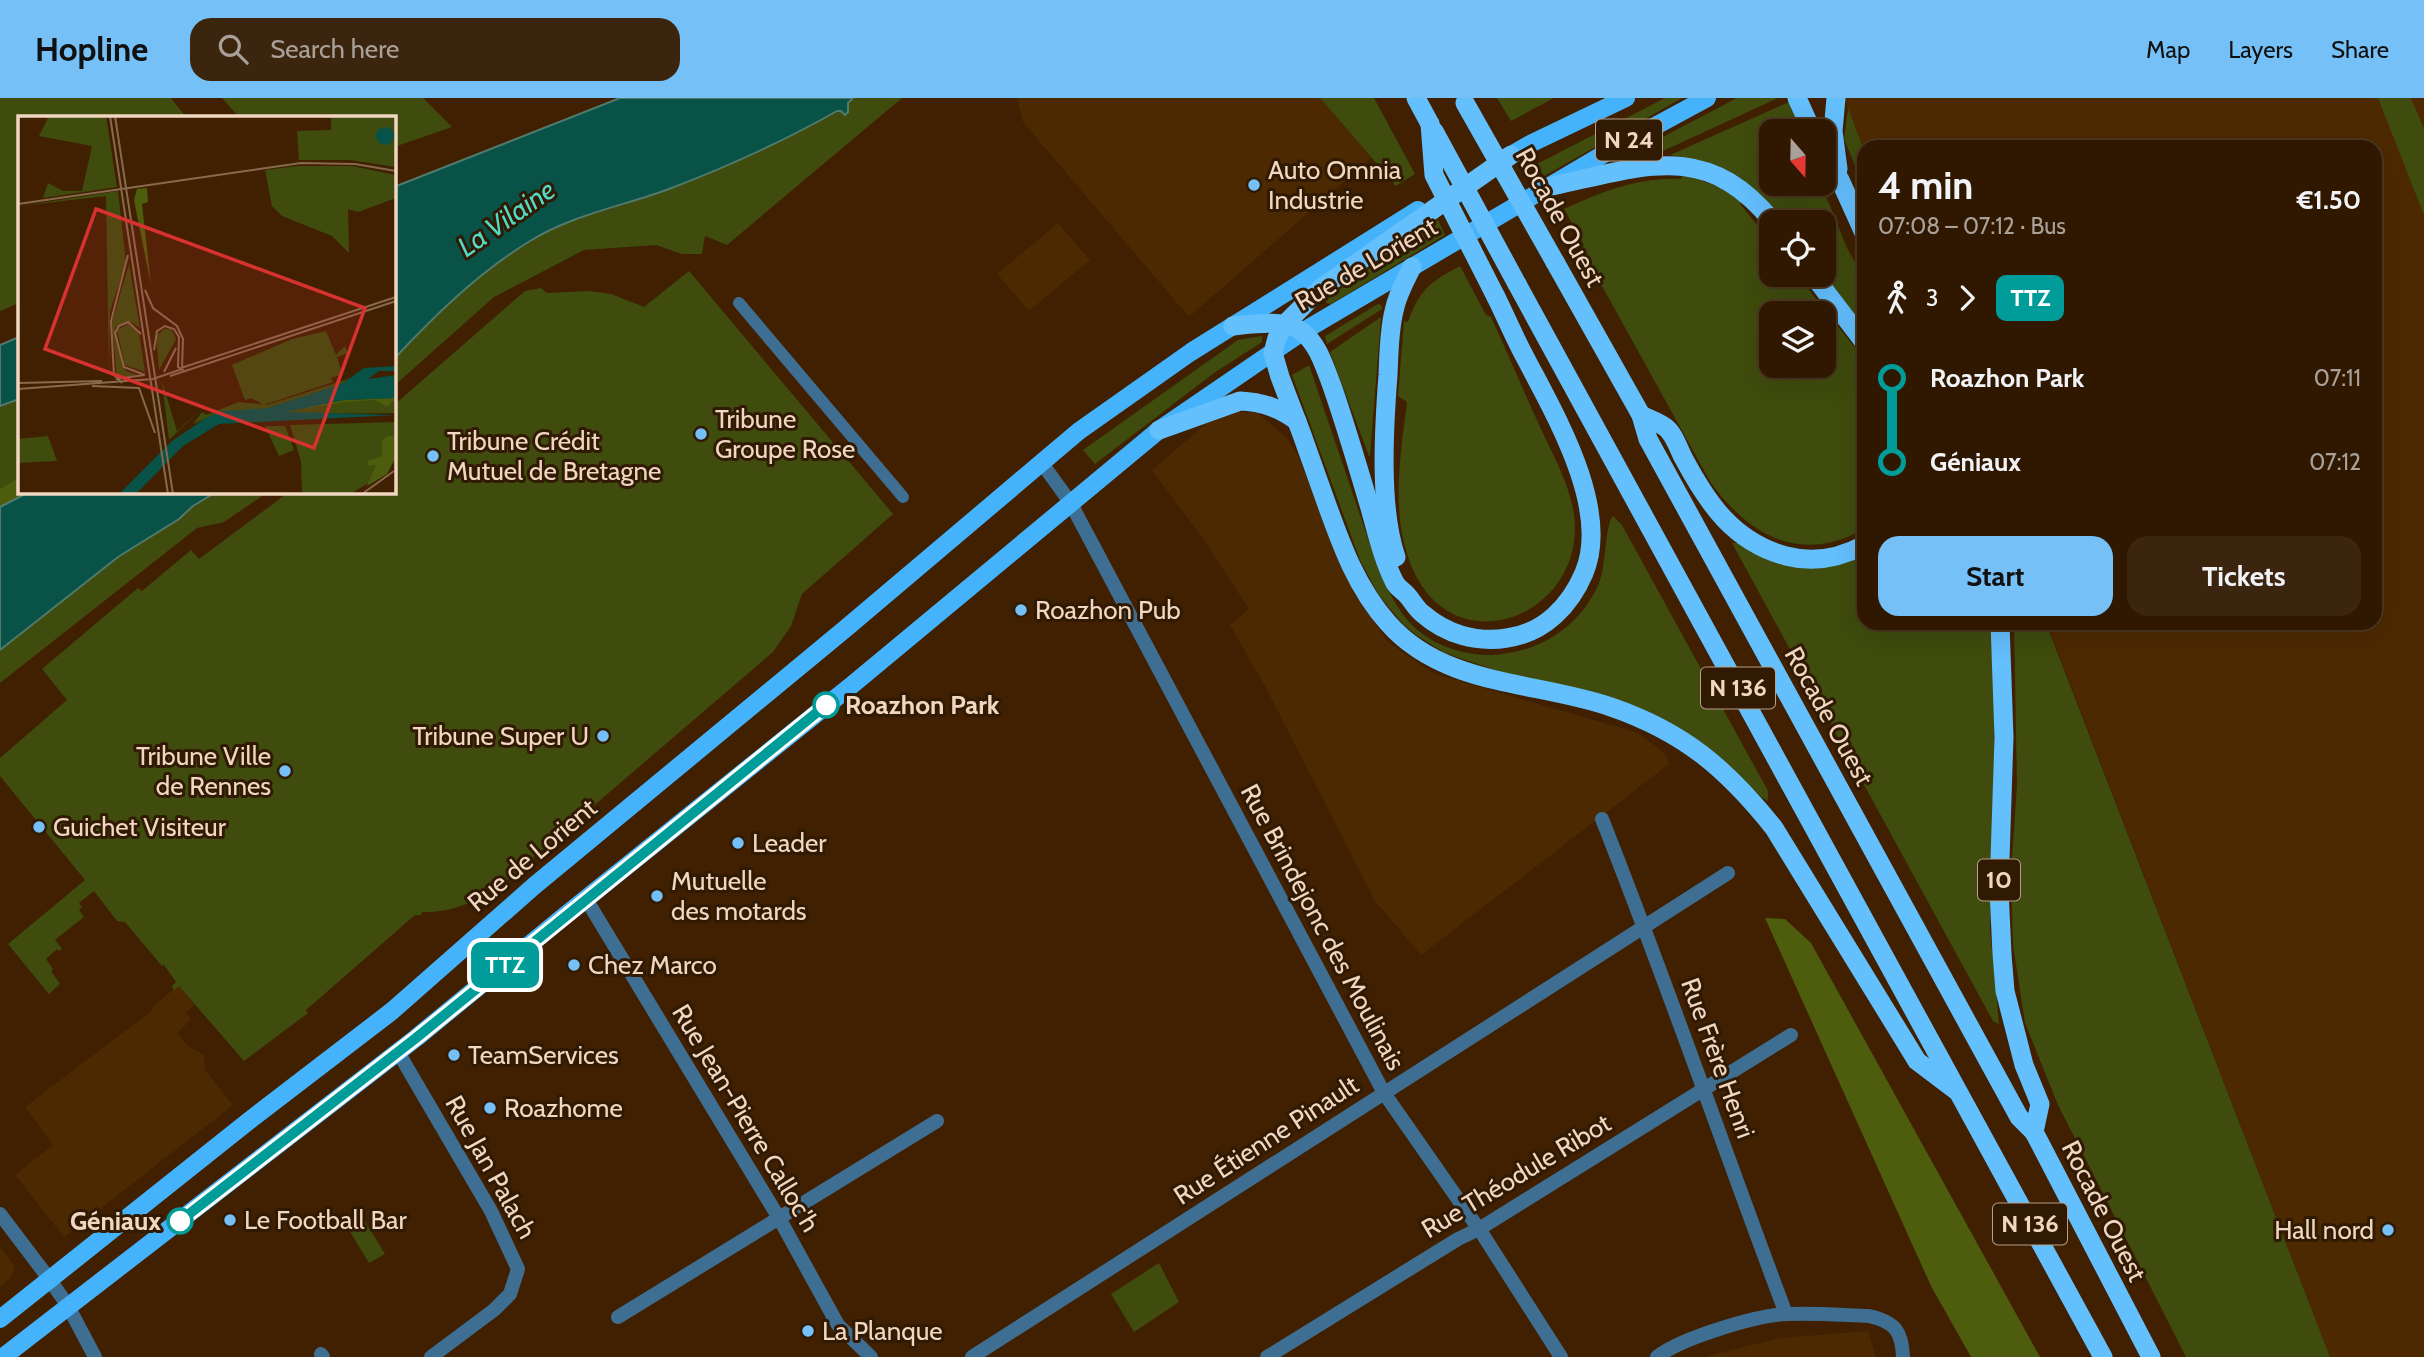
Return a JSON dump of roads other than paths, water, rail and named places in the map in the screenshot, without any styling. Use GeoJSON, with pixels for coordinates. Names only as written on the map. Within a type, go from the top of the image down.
{"type":"FeatureCollection","features":[{"type":"Feature","properties":{"kind":"highway","name":"N 136"},"geometry":{"type":"LineString","coordinates":[[1416,98],[2103,1357]]}},
{"type":"Feature","properties":{"kind":"highway"},"geometry":{"type":"LineString","coordinates":[[1797,98],[1807,119]]}},
{"type":"Feature","properties":{"kind":"highway"},"geometry":{"type":"LineString","coordinates":[[1836,98],[1833,131],[1840,180]]}},
{"type":"Feature","properties":{"kind":"highway","name":"Rocade Ouest"},"geometry":{"type":"LineString","coordinates":[[1464,100],[1641,415],[1648,439],[1999,1081],[2019,1117],[2034,1132],[2151,1357]]}},
{"type":"Feature","properties":{"kind":"highway"},"geometry":{"type":"LineString","coordinates":[[1233,326],[1293,328],[1322,361],[1396,586],[1422,614],[1449,631],[1486,640],[1508,638],[1538,628],[1556,614],[1574,593],[1587,564],[1591,531],[1581,483],[1543,390],[1434,175],[1430,124]]}},
{"type":"Feature","properties":{"kind":"highway"},"geometry":{"type":"LineString","coordinates":[[1511,155],[1321,288],[1293,328],[1276,338],[1273,353],[1280,377],[1355,576],[1388,624],[1403,638],[1440,663],[1464,672],[1608,706],[1685,741],[1719,768],[1746,793],[1774,828],[1917,1061],[1958,1092]]}},
{"type":"Feature","properties":{"kind":"highway"},"geometry":{"type":"LineString","coordinates":[[1552,186],[1651,166],[1694,167],[1720,176],[1742,189],[1762,210]]}},
{"type":"Feature","properties":{"kind":"highway"},"geometry":{"type":"LineString","coordinates":[[1836,173],[1857,218]]}},
{"type":"Feature","properties":{"kind":"highway"},"geometry":{"type":"LineString","coordinates":[[1406,594],[1406,581],[1395,553],[1390,524],[1384,442],[1393,313],[1412,267]]}},
{"type":"Feature","properties":{"kind":"highway"},"geometry":{"type":"LineString","coordinates":[[1822,287],[1857,333]]}},
{"type":"Feature","properties":{"kind":"highway"},"geometry":{"type":"LineString","coordinates":[[1159,430],[1240,401],[1266,404],[1280,409],[1297,421]]}},
{"type":"Feature","properties":{"kind":"highway"},"geometry":{"type":"LineString","coordinates":[[1641,415],[1667,428],[1712,506],[1730,526],[1748,540],[1778,554],[1803,559],[1823,559],[1857,548]]}},
{"type":"Feature","properties":{"kind":"highway","name":"10"},"geometry":{"type":"LineString","coordinates":[[2000,630],[2004,737],[1999,890],[2002,954],[2005,991],[2024,1065],[2040,1104],[2034,1132]]}},
{"type":"Feature","properties":{"kind":"main road","name":"Rue de Lorient"},"geometry":{"type":"LineString","coordinates":[[0,1319],[392,1011],[534,886],[1079,431],[1233,326],[1406,217],[1511,155],[1626,98]]}},
{"type":"Feature","properties":{"kind":"main road","name":"Rue de Lorient"},"geometry":{"type":"LineString","coordinates":[[1293,328],[1412,267],[1609,151],[1707,98]]}},
{"type":"Feature","properties":{"kind":"main road"},"geometry":{"type":"LineString","coordinates":[[3,1357],[398,1052],[852,685],[1159,430],[1273,353]]}},
{"type":"Feature","properties":{"kind":"street"},"geometry":{"type":"LineString","coordinates":[[739,303],[903,497]]}},
{"type":"Feature","properties":{"kind":"street"},"geometry":{"type":"LineString","coordinates":[[1041,462],[1070,502]]}},
{"type":"Feature","properties":{"kind":"street","name":"Rue Brindejonc des Moulinais"},"geometry":{"type":"LineString","coordinates":[[1070,502],[1384,1093],[1479,1229],[1561,1357]]}},
{"type":"Feature","properties":{"kind":"street","name":"Rue Frère Henri"},"geometry":{"type":"LineString","coordinates":[[1602,819],[1645,927],[1786,1314]]}},
{"type":"Feature","properties":{"kind":"street","name":"Rue Étienne Pinault"},"geometry":{"type":"LineString","coordinates":[[972,1357],[1728,873]]}},
{"type":"Feature","properties":{"kind":"street","name":"Rue Jean-Pierre Calloc'h"},"geometry":{"type":"LineString","coordinates":[[586,899],[779,1218],[838,1325],[871,1357]]}},
{"type":"Feature","properties":{"kind":"street","name":"Rue Théodule Ribot"},"geometry":{"type":"LineString","coordinates":[[1267,1357],[1791,1035]]}},
{"type":"Feature","properties":{"kind":"street","name":"Rue Jan Palach"},"geometry":{"type":"LineString","coordinates":[[398,1052],[491,1211],[518,1269],[510,1294],[494,1310],[431,1357]]}},
{"type":"Feature","properties":{"kind":"street"},"geometry":{"type":"LineString","coordinates":[[618,1317],[937,1121]]}},
{"type":"Feature","properties":{"kind":"street"},"geometry":{"type":"LineString","coordinates":[[0,1214],[68,1306],[95,1357]]}},
{"type":"Feature","properties":{"kind":"street"},"geometry":{"type":"LineString","coordinates":[[1657,1357],[1668,1348],[1726,1327],[1786,1314],[1869,1315],[1882,1319],[1897,1328],[1903,1357]]}},
{"type":"Feature","properties":{"kind":"water","name":"La Vilaine"},"geometry":{"type":"Polygon","coordinates":[[[620,98],[853,98],[848,103],[848,112],[845,115],[837,111],[712,172],[563,224],[530,241],[458,296],[396,357],[396,186],[620,98]]]}},
{"type":"Feature","properties":{"kind":"water"},"geometry":{"type":"Polygon","coordinates":[[[18,337],[18,399],[0,406],[0,345],[18,337]]]}},
{"type":"Feature","properties":{"kind":"water"},"geometry":{"type":"Polygon","coordinates":[[[25,494],[213,494],[193,506],[179,519],[118,557],[0,650],[0,507],[25,494]]]}},
{"type":"Feature","properties":{"kind":"place","name":"Auto Omnia Industrie"},"geometry":{"type":"Point","coordinates":[1254,185]}},
{"type":"Feature","properties":{"kind":"place","name":"Tribune Groupe Rose"},"geometry":{"type":"Point","coordinates":[701,434]}},
{"type":"Feature","properties":{"kind":"place","name":"Tribune Crédit Mutuel de Bretagne"},"geometry":{"type":"Point","coordinates":[433,456]}},
{"type":"Feature","properties":{"kind":"place","name":"Roazhon Pub"},"geometry":{"type":"Point","coordinates":[1021,610]}},
{"type":"Feature","properties":{"kind":"place","name":"Roazhon Park"},"geometry":{"type":"Point","coordinates":[826,705]}},
{"type":"Feature","properties":{"kind":"place","name":"Tribune Super U"},"geometry":{"type":"Point","coordinates":[603,736]}},
{"type":"Feature","properties":{"kind":"place","name":"Tribune Ville de Rennes"},"geometry":{"type":"Point","coordinates":[285,771]}},
{"type":"Feature","properties":{"kind":"place","name":"Guichet Visiteur"},"geometry":{"type":"Point","coordinates":[39,827]}},
{"type":"Feature","properties":{"kind":"place","name":"Leader"},"geometry":{"type":"Point","coordinates":[738,843]}},
{"type":"Feature","properties":{"kind":"place","name":"Mutuelle des motards"},"geometry":{"type":"Point","coordinates":[657,896]}},
{"type":"Feature","properties":{"kind":"place","name":"Chez Marco"},"geometry":{"type":"Point","coordinates":[574,965]}},
{"type":"Feature","properties":{"kind":"place","name":"TeamServices"},"geometry":{"type":"Point","coordinates":[454,1055]}},
{"type":"Feature","properties":{"kind":"place","name":"Roazhome"},"geometry":{"type":"Point","coordinates":[490,1108]}},
{"type":"Feature","properties":{"kind":"place","name":"Le Football Bar"},"geometry":{"type":"Point","coordinates":[230,1220]}},
{"type":"Feature","properties":{"kind":"place","name":"Géniaux"},"geometry":{"type":"Point","coordinates":[180,1221]}},
{"type":"Feature","properties":{"kind":"place","name":"Hall nord"},"geometry":{"type":"Point","coordinates":[2388,1230]}},
{"type":"Feature","properties":{"kind":"place","name":"La Planque"},"geometry":{"type":"Point","coordinates":[808,1331]}}]}
